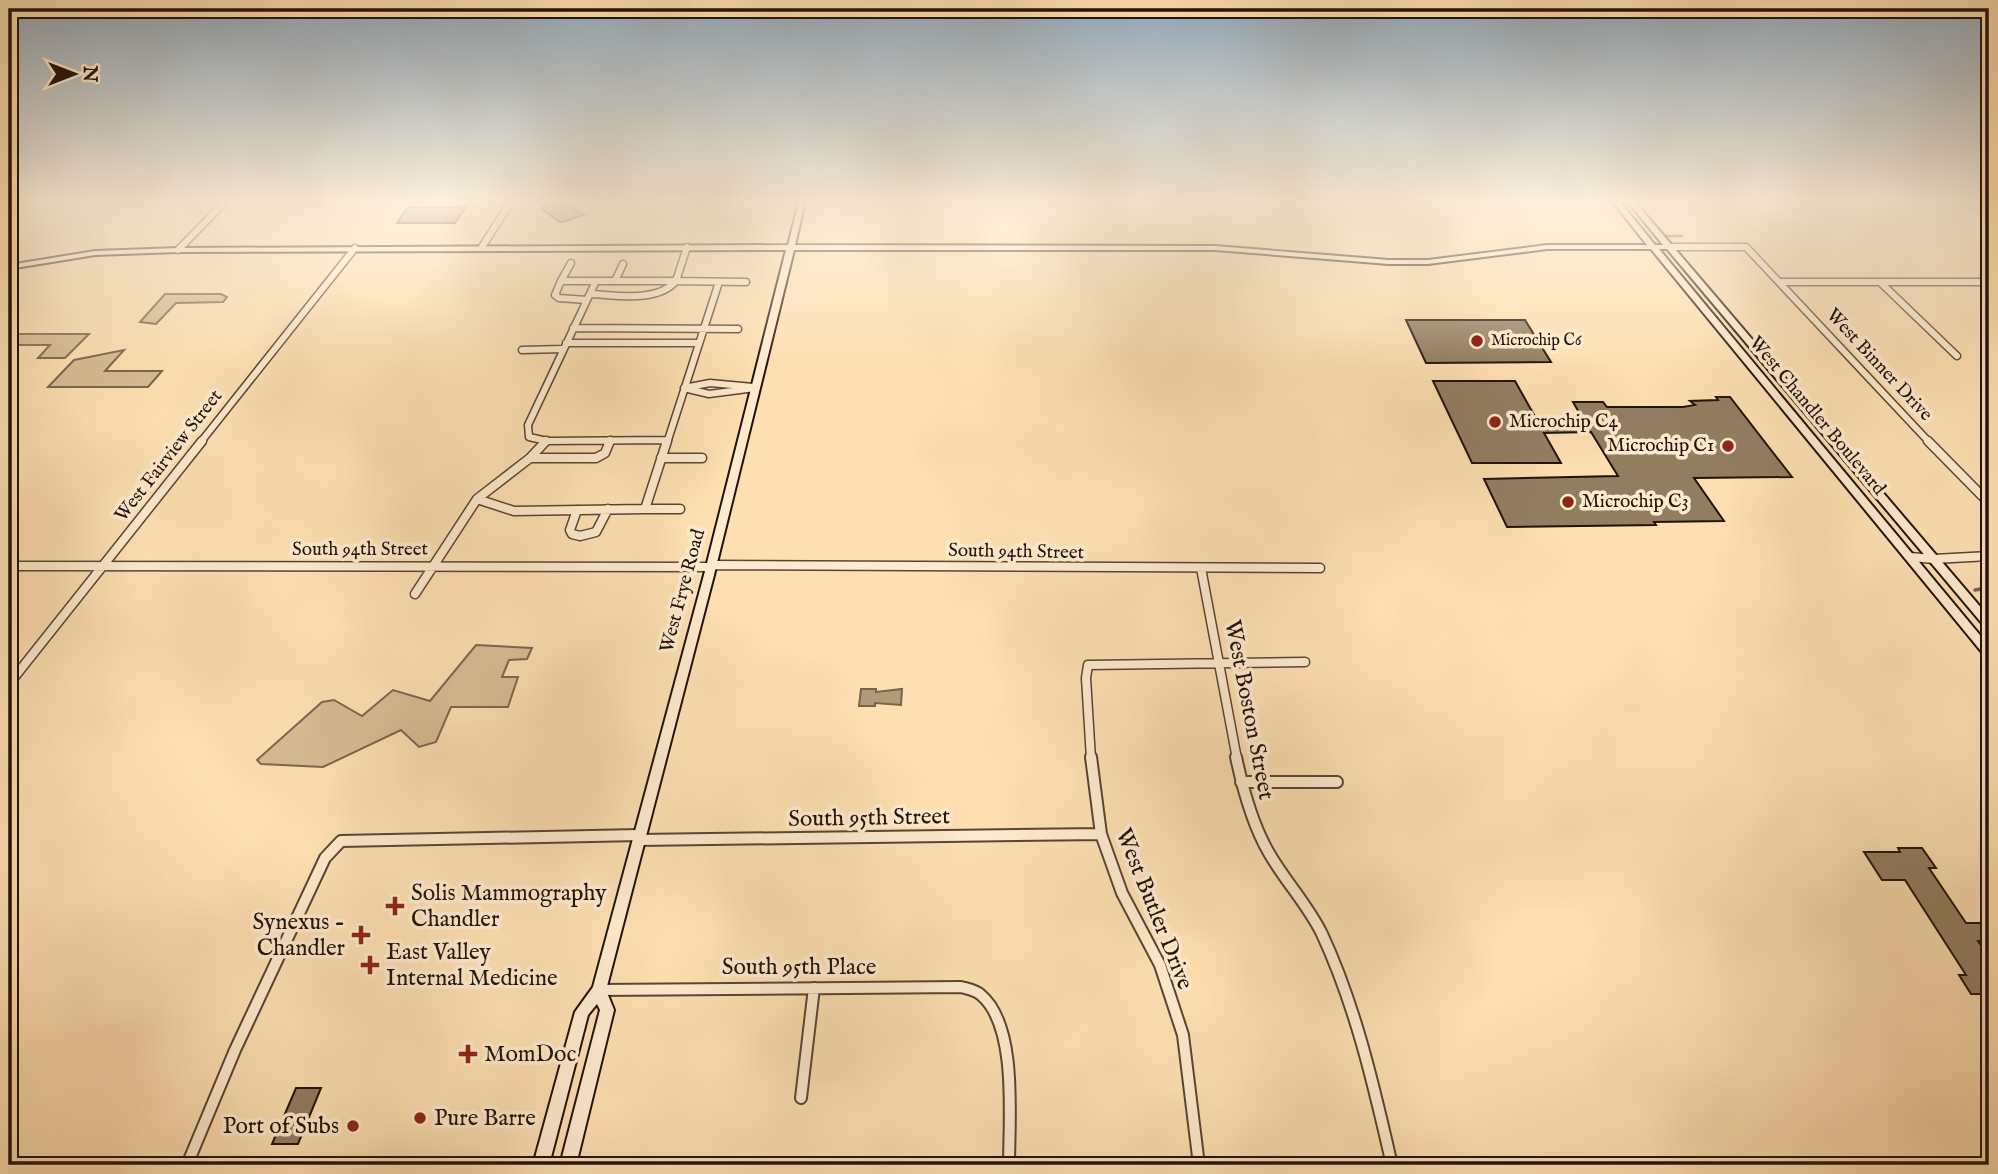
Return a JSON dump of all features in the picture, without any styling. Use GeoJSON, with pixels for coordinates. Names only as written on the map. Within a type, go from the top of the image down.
{"type":"FeatureCollection","features":[{"type":"Feature","properties":{"kind":"street"},"geometry":{"type":"LineString","coordinates":[[9,267],[72,257]]}},
{"type":"Feature","properties":{"kind":"street","name":"West Fairview Street"},"geometry":{"type":"LineString","coordinates":[[9,684],[348,257]]}},
{"type":"Feature","properties":{"kind":"street"},"geometry":{"type":"LineString","coordinates":[[570,263],[555,295],[559,298],[658,294],[671,289],[676,282],[684,257]]}},
{"type":"Feature","properties":{"kind":"street","name":"West Frye Road"},"geometry":{"type":"LineString","coordinates":[[541,1165],[582,1012],[599,990],[711,566],[788,257]]}},
{"type":"Feature","properties":{"kind":"street"},"geometry":{"type":"LineString","coordinates":[[1331,257],[1390,262],[1428,262],[1469,257]]}},
{"type":"Feature","properties":{"kind":"street","name":"West Chandler Boulevard"},"geometry":{"type":"LineString","coordinates":[[1662,257],[1989,653]]}},
{"type":"Feature","properties":{"kind":"street","name":"West Chandler Boulevard"},"geometry":{"type":"LineString","coordinates":[[1678,257],[1989,624]]}},
{"type":"Feature","properties":{"kind":"street","name":"West Binner Drive"},"geometry":{"type":"LineString","coordinates":[[1755,257],[1989,503]]}},
{"type":"Feature","properties":{"kind":"street"},"geometry":{"type":"LineString","coordinates":[[615,281],[623,264]]}},
{"type":"Feature","properties":{"kind":"street"},"geometry":{"type":"LineString","coordinates":[[561,281],[746,282]]}},
{"type":"Feature","properties":{"kind":"street"},"geometry":{"type":"LineString","coordinates":[[597,281],[564,346],[527,432],[529,437],[545,440],[667,440]]}},
{"type":"Feature","properties":{"kind":"street"},"geometry":{"type":"LineString","coordinates":[[645,509],[719,282]]}},
{"type":"Feature","properties":{"kind":"street"},"geometry":{"type":"LineString","coordinates":[[1779,282],[1989,282]]}},
{"type":"Feature","properties":{"kind":"street"},"geometry":{"type":"LineString","coordinates":[[1880,282],[1957,356]]}},
{"type":"Feature","properties":{"kind":"street"},"geometry":{"type":"LineString","coordinates":[[573,328],[738,329]]}},
{"type":"Feature","properties":{"kind":"street"},"geometry":{"type":"LineString","coordinates":[[522,350],[564,346],[699,343]]}},
{"type":"Feature","properties":{"kind":"street"},"geometry":{"type":"LineString","coordinates":[[684,388],[691,392],[734,392],[755,388]]}},
{"type":"Feature","properties":{"kind":"street"},"geometry":{"type":"LineString","coordinates":[[415,594],[429,565],[438,558],[477,499],[530,458],[545,440]]}},
{"type":"Feature","properties":{"kind":"street"},"geometry":{"type":"LineString","coordinates":[[530,458],[596,458],[604,453],[611,440]]}},
{"type":"Feature","properties":{"kind":"street"},"geometry":{"type":"LineString","coordinates":[[662,458],[702,458]]}},
{"type":"Feature","properties":{"kind":"street"},"geometry":{"type":"LineString","coordinates":[[477,499],[514,511],[680,509]]}},
{"type":"Feature","properties":{"kind":"street"},"geometry":{"type":"LineString","coordinates":[[578,510],[570,530],[572,534],[580,536],[596,532],[608,509]]}},
{"type":"Feature","properties":{"kind":"street"},"geometry":{"type":"LineString","coordinates":[[1910,557],[1934,559],[1989,556]]}},
{"type":"Feature","properties":{"kind":"street","name":"South 94th Street"},"geometry":{"type":"LineString","coordinates":[[9,566],[1320,568]]}},
{"type":"Feature","properties":{"kind":"street","name":"West Boston Street"},"geometry":{"type":"LineString","coordinates":[[1201,568],[1241,782],[1251,816],[1268,851],[1319,928],[1342,978],[1360,1029],[1392,1165]]}},
{"type":"Feature","properties":{"kind":"street"},"geometry":{"type":"LineString","coordinates":[[1219,662],[1305,662]]}},
{"type":"Feature","properties":{"kind":"street","name":"West Butler Drive"},"geometry":{"type":"LineString","coordinates":[[1199,1165],[1183,1035],[1160,965],[1122,893],[1101,834],[1093,784],[1086,678],[1088,665],[1219,662]]}},
{"type":"Feature","properties":{"kind":"street"},"geometry":{"type":"LineString","coordinates":[[1241,782],[1337,782]]}},
{"type":"Feature","properties":{"kind":"street","name":"South 95th Street"},"geometry":{"type":"LineString","coordinates":[[187,1165],[235,1050],[325,858],[341,841],[1101,834]]}},
{"type":"Feature","properties":{"kind":"street","name":"South 95th Place"},"geometry":{"type":"LineString","coordinates":[[599,990],[961,987],[980,993],[992,1007],[1004,1035],[1009,1165]]}},
{"type":"Feature","properties":{"kind":"street"},"geometry":{"type":"LineString","coordinates":[[801,1098],[814,988]]}},
{"type":"Feature","properties":{"kind":"street","name":"West Frye Road"},"geometry":{"type":"LineString","coordinates":[[568,1165],[607,1010],[599,990]]}},
{"type":"Feature","properties":{"kind":"shaded area"},"geometry":{"type":"Polygon","coordinates":[[[165,294],[221,294],[227,297],[223,302],[176,303],[156,324],[140,322],[165,294]]]}},
{"type":"Feature","properties":{"kind":"shaded area"},"geometry":{"type":"Polygon","coordinates":[[[9,334],[89,334],[65,358],[38,358],[50,345],[9,345],[9,334]]]}},
{"type":"Feature","properties":{"kind":"shaded area"},"geometry":{"type":"Polygon","coordinates":[[[124,350],[105,371],[162,371],[148,387],[48,387],[74,360],[124,350]]]}},
{"type":"Feature","properties":{"kind":"shaded area"},"geometry":{"type":"Polygon","coordinates":[[[476,645],[532,648],[527,659],[509,660],[502,677],[518,677],[508,707],[451,707],[436,742],[419,747],[401,730],[323,767],[261,764],[257,760],[322,702],[334,700],[362,716],[393,690],[430,701],[476,645]]]}},
{"type":"Feature","properties":{"kind":"shaded area"},"geometry":{"type":"Polygon","coordinates":[[[861,689],[876,689],[876,692],[902,689],[901,705],[875,703],[875,706],[859,706],[861,689]]]}},
{"type":"Feature","properties":{"kind":"building","name":"Microchip C6"},"geometry":{"type":"Polygon","coordinates":[[[1406,320],[1525,320],[1551,362],[1426,363],[1406,320]]]}},
{"type":"Feature","properties":{"kind":"building"},"geometry":{"type":"Polygon","coordinates":[[[1433,381],[1515,381],[1538,422],[1584,421],[1573,402],[1603,402],[1607,407],[1683,407],[1695,405],[1690,401],[1730,397],[1792,477],[1694,478],[1724,521],[1654,522],[1656,525],[1507,527],[1484,479],[1618,476],[1591,432],[1544,433],[1561,463],[1472,463],[1433,381]]]}},
{"type":"Feature","properties":{"kind":"building"},"geometry":{"type":"Polygon","coordinates":[[[1898,848],[1922,848],[1936,868],[1929,868],[1966,923],[1989,923],[1989,940],[1978,941],[1989,957],[1989,994],[1971,994],[1959,975],[1966,975],[1905,880],[1882,880],[1864,852],[1900,852],[1898,848]]]}},
{"type":"Feature","properties":{"kind":"building"},"geometry":{"type":"Polygon","coordinates":[[[296,1088],[321,1088],[298,1144],[272,1144],[296,1088]]]}},
{"type":"Feature","properties":{"kind":"waterway"},"geometry":{"type":"LineString","coordinates":[[1975,590],[1986,588]]}},
{"type":"Feature","properties":{"kind":"place","name":"Microchip C6"},"geometry":{"type":"Point","coordinates":[1477,341]}},
{"type":"Feature","properties":{"kind":"place","name":"Microchip C4"},"geometry":{"type":"Point","coordinates":[1495,422]}},
{"type":"Feature","properties":{"kind":"place","name":"Microchip C1"},"geometry":{"type":"Point","coordinates":[1728,446]}},
{"type":"Feature","properties":{"kind":"place","name":"Microchip C3"},"geometry":{"type":"Point","coordinates":[1568,502]}},
{"type":"Feature","properties":{"kind":"place","name":"Solis Mammography Chandler"},"geometry":{"type":"Point","coordinates":[395,906]}},
{"type":"Feature","properties":{"kind":"place","name":"Synexus - Chandler"},"geometry":{"type":"Point","coordinates":[361,935]}},
{"type":"Feature","properties":{"kind":"place","name":"East Valley Internal Medicine"},"geometry":{"type":"Point","coordinates":[370,965]}},
{"type":"Feature","properties":{"kind":"place","name":"MomDoc"},"geometry":{"type":"Point","coordinates":[468,1054]}},
{"type":"Feature","properties":{"kind":"place","name":"Pure Barre"},"geometry":{"type":"Point","coordinates":[420,1118]}},
{"type":"Feature","properties":{"kind":"place","name":"Port of Subs"},"geometry":{"type":"Point","coordinates":[353,1126]}}]}
